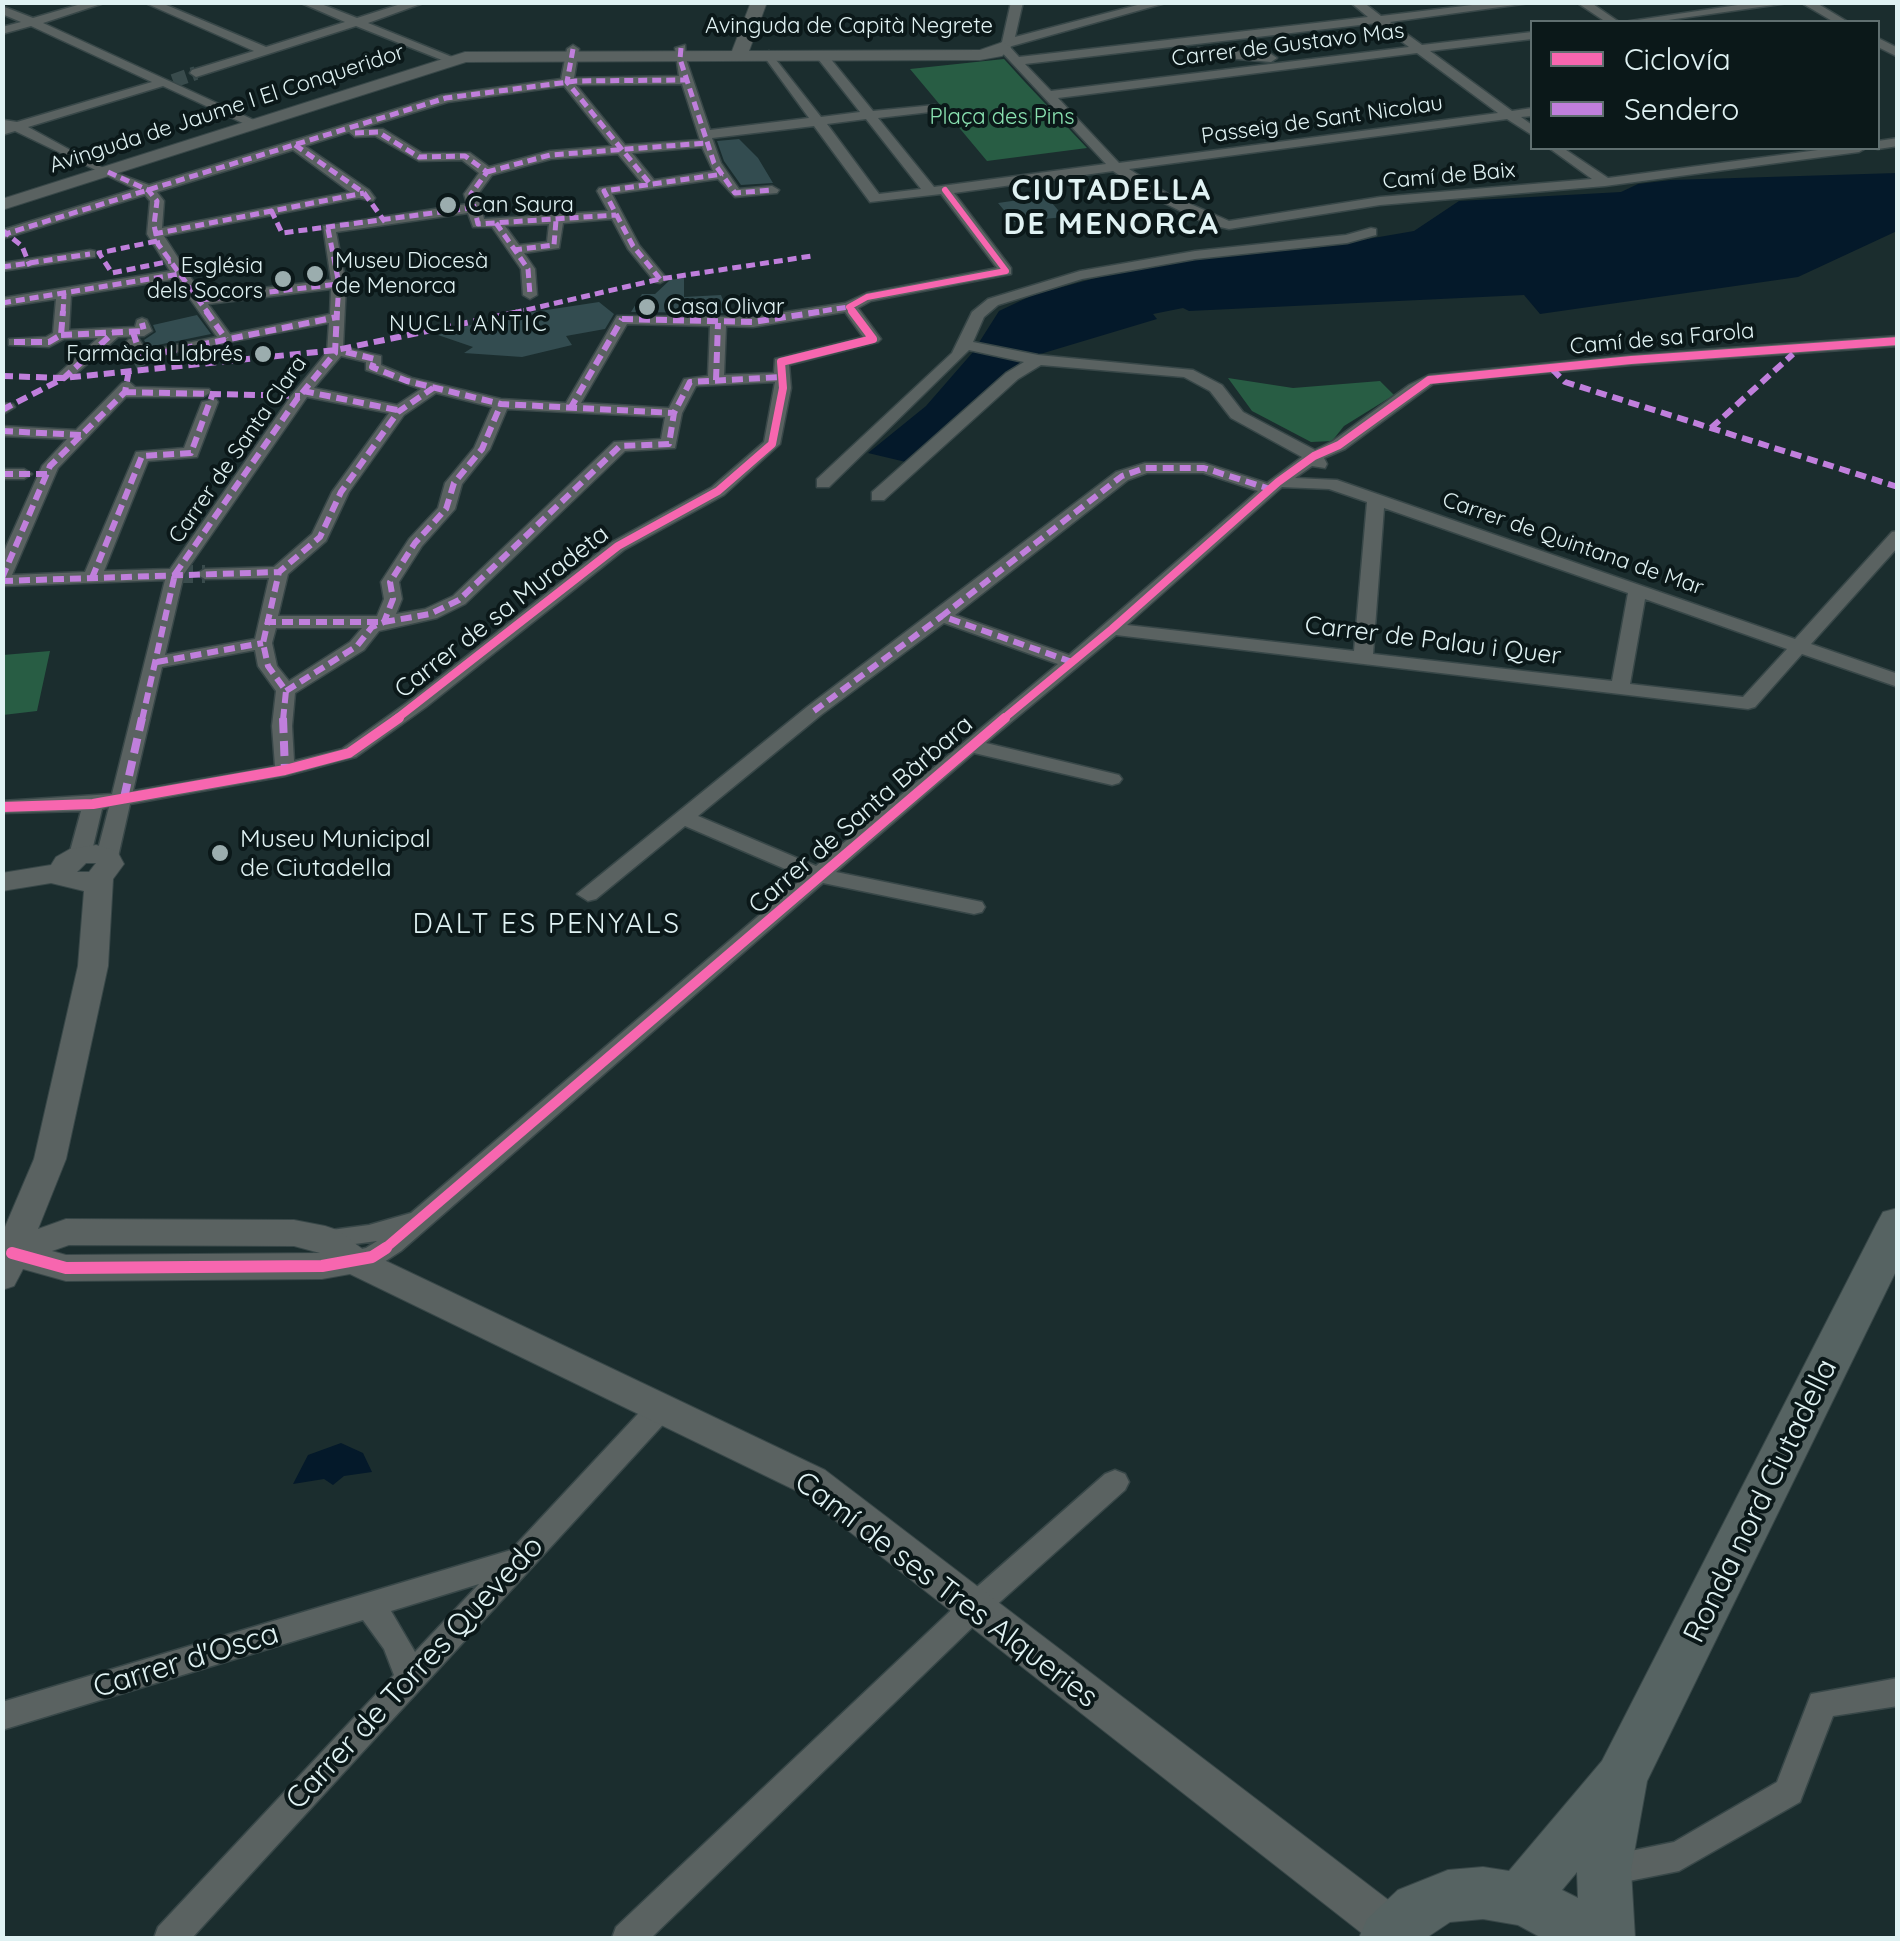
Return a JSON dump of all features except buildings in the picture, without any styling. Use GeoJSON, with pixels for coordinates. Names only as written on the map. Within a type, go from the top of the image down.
{"type":"FeatureCollection","features":[{"type":"Feature","properties":{"kind":"main road","name":"Ronda nord Ciutadella"},"geometry":{"type":"LineString","coordinates":[[1520,1899],[1622,1778],[1898,1222]]}},
{"type":"Feature","properties":{"kind":"main road","name":"Ronda nord Ciutadella"},"geometry":{"type":"LineString","coordinates":[[1607,1938],[1604,1870],[1622,1778]]}},
{"type":"Feature","properties":{"kind":"main road"},"geometry":{"type":"LineString","coordinates":[[1389,1934],[1417,1909],[1448,1896],[1483,1893],[1520,1899],[1553,1914],[1586,1938]]}},
{"type":"Feature","properties":{"kind":"street"},"geometry":{"type":"LineString","coordinates":[[2,31],[102,2]]}},
{"type":"Feature","properties":{"kind":"street"},"geometry":{"type":"LineString","coordinates":[[148,2],[267,52]]}},
{"type":"Feature","properties":{"kind":"street"},"geometry":{"type":"LineString","coordinates":[[304,2],[455,57]]}},
{"type":"Feature","properties":{"kind":"street"},"geometry":{"type":"LineString","coordinates":[[196,73],[422,2]]}},
{"type":"Feature","properties":{"kind":"street"},"geometry":{"type":"LineString","coordinates":[[739,52],[759,2]]}},
{"type":"Feature","properties":{"kind":"street"},"geometry":{"type":"LineString","coordinates":[[1016,2],[1006,45],[1016,62],[1117,168]]}},
{"type":"Feature","properties":{"kind":"street"},"geometry":{"type":"LineString","coordinates":[[1006,45],[1164,2]]}},
{"type":"Feature","properties":{"kind":"street"},"geometry":{"type":"LineString","coordinates":[[1355,2],[1530,130]]}},
{"type":"Feature","properties":{"kind":"street"},"geometry":{"type":"LineString","coordinates":[[1016,62],[1532,2]]}},
{"type":"Feature","properties":{"kind":"street"},"geometry":{"type":"LineString","coordinates":[[1581,2],[1610,20]]}},
{"type":"Feature","properties":{"kind":"street"},"geometry":{"type":"LineString","coordinates":[[1646,20],[1790,2]]}},
{"type":"Feature","properties":{"kind":"street"},"geometry":{"type":"LineString","coordinates":[[1805,2],[1838,20]]}},
{"type":"Feature","properties":{"kind":"street"},"geometry":{"type":"LineString","coordinates":[[2,9],[253,122]]}},
{"type":"Feature","properties":{"kind":"street","name":"Carrer de Gustavo Mas"},"geometry":{"type":"LineString","coordinates":[[1048,95],[1530,35]]}},
{"type":"Feature","properties":{"kind":"street","name":"Avinguda de Capità Negrete"},"geometry":{"type":"LineString","coordinates":[[455,57],[573,52],[885,52],[980,56],[996,53],[1006,45]]}},
{"type":"Feature","properties":{"kind":"street"},"geometry":{"type":"LineString","coordinates":[[1147,48],[1320,62]]}},
{"type":"Feature","properties":{"kind":"street"},"geometry":{"type":"LineString","coordinates":[[567,82],[573,52]]}},
{"type":"Feature","properties":{"kind":"street"},"geometry":{"type":"LineString","coordinates":[[680,52],[705,139],[735,194],[772,190]]}},
{"type":"Feature","properties":{"kind":"street","name":"Avinguda de Capità Negrete"},"geometry":{"type":"LineString","coordinates":[[739,52],[821,52]]}},
{"type":"Feature","properties":{"kind":"street"},"geometry":{"type":"LineString","coordinates":[[570,408],[622,319],[718,323],[785,320],[849,307],[867,298],[1006,270],[870,116],[821,52]]}},
{"type":"Feature","properties":{"kind":"street"},"geometry":{"type":"LineString","coordinates":[[769,55],[871,194],[1108,183],[1122,186],[1194,224],[1224,232],[1344,224],[1366,226],[1371,232],[1347,239],[1195,256],[1080,275],[993,302],[982,309],[969,345],[823,483]]}},
{"type":"Feature","properties":{"kind":"street","name":"Avinguda de Jaume I El Conqueridor"},"geometry":{"type":"LineString","coordinates":[[2,203],[455,57]]}},
{"type":"Feature","properties":{"kind":"street"},"geometry":{"type":"LineString","coordinates":[[4,233],[446,98],[567,82],[686,80]]}},
{"type":"Feature","properties":{"kind":"street"},"geometry":{"type":"LineString","coordinates":[[7,126],[167,82]]}},
{"type":"Feature","properties":{"kind":"street"},"geometry":{"type":"LineString","coordinates":[[567,82],[650,184]]}},
{"type":"Feature","properties":{"kind":"street"},"geometry":{"type":"LineString","coordinates":[[616,215],[478,224],[471,208],[471,194],[486,172],[550,155],[705,139],[930,108]]}},
{"type":"Feature","properties":{"kind":"street","name":"Passeig de Sant Nicolau"},"geometry":{"type":"LineString","coordinates":[[1117,168],[1530,112]]}},
{"type":"Feature","properties":{"kind":"street"},"geometry":{"type":"LineString","coordinates":[[7,126],[148,190],[157,201],[154,234],[226,339]]}},
{"type":"Feature","properties":{"kind":"street"},"geometry":{"type":"LineString","coordinates":[[354,133],[378,132],[420,158],[465,156],[486,172]]}},
{"type":"Feature","properties":{"kind":"street"},"geometry":{"type":"LineString","coordinates":[[294,145],[364,193],[384,222]]}},
{"type":"Feature","properties":{"kind":"street"},"geometry":{"type":"LineString","coordinates":[[1559,150],[1604,182]]}},
{"type":"Feature","properties":{"kind":"street","name":"Camí de Baix"},"geometry":{"type":"LineString","coordinates":[[1117,168],[1163,197],[1229,226],[1380,201],[1604,182],[1817,150]]}},
{"type":"Feature","properties":{"kind":"street"},"geometry":{"type":"LineString","coordinates":[[939,192],[1117,168]]}},
{"type":"Feature","properties":{"kind":"street"},"geometry":{"type":"LineString","coordinates":[[660,279],[632,246],[604,191],[722,174]]}},
{"type":"Feature","properties":{"kind":"street"},"geometry":{"type":"LineString","coordinates":[[154,234],[364,193]]}},
{"type":"Feature","properties":{"kind":"street"},"geometry":{"type":"LineString","coordinates":[[471,208],[328,229],[339,284],[336,350],[375,360],[372,367],[433,388],[501,404],[674,413]]}},
{"type":"Feature","properties":{"kind":"street"},"geometry":{"type":"LineString","coordinates":[[513,250],[554,244],[556,220]]}},
{"type":"Feature","properties":{"kind":"street"},"geometry":{"type":"LineString","coordinates":[[496,223],[528,270],[530,295]]}},
{"type":"Feature","properties":{"kind":"street"},"geometry":{"type":"LineString","coordinates":[[4,233],[22,246],[30,266]]}},
{"type":"Feature","properties":{"kind":"street"},"geometry":{"type":"LineString","coordinates":[[2,267],[30,266],[90,254]]}},
{"type":"Feature","properties":{"kind":"street"},"geometry":{"type":"LineString","coordinates":[[66,260],[82,292]]}},
{"type":"Feature","properties":{"kind":"street"},"geometry":{"type":"LineString","coordinates":[[2,303],[180,274]]}},
{"type":"Feature","properties":{"kind":"street"},"geometry":{"type":"LineString","coordinates":[[200,300],[339,284]]}},
{"type":"Feature","properties":{"kind":"street"},"geometry":{"type":"LineString","coordinates":[[61,335],[64,294]]}},
{"type":"Feature","properties":{"kind":"street"},"geometry":{"type":"LineString","coordinates":[[157,662],[264,633],[430,614],[458,600],[620,446],[668,444],[674,413],[690,382],[782,377],[781,362],[873,339],[849,307]]}},
{"type":"Feature","properties":{"kind":"street"},"geometry":{"type":"LineString","coordinates":[[14,342],[49,342],[61,335],[114,334],[139,348],[226,339],[337,318]]}},
{"type":"Feature","properties":{"kind":"street"},"geometry":{"type":"LineString","coordinates":[[716,380],[718,323]]}},
{"type":"Feature","properties":{"kind":"street"},"geometry":{"type":"LineString","coordinates":[[66,375],[114,334]]}},
{"type":"Feature","properties":{"kind":"street","name":"Camí de sa Farola"},"geometry":{"type":"LineString","coordinates":[[1429,380],[1898,341]]}},
{"type":"Feature","properties":{"kind":"street"},"geometry":{"type":"LineString","coordinates":[[969,345],[1034,360],[1188,373],[1216,388],[1237,415],[1314,456],[1331,484]]}},
{"type":"Feature","properties":{"kind":"street","name":"Carrer de Santa Clara"},"geometry":{"type":"LineString","coordinates":[[175,574],[336,350]]}},
{"type":"Feature","properties":{"kind":"street"},"geometry":{"type":"LineString","coordinates":[[878,496],[1034,360]]}},
{"type":"Feature","properties":{"kind":"street","name":"Carrer de sa Muradeta"},"geometry":{"type":"LineString","coordinates":[[2,807],[93,804],[285,770],[349,753],[419,703],[618,546],[718,490],[772,444],[782,377]]}},
{"type":"Feature","properties":{"kind":"street","name":"Carrer de Santa Bàrbara"},"geometry":{"type":"LineString","coordinates":[[339,1250],[372,1256],[416,1222],[1112,629],[1274,486],[1429,380]]}},
{"type":"Feature","properties":{"kind":"street"},"geometry":{"type":"LineString","coordinates":[[285,770],[282,726],[286,691],[268,666],[264,633],[279,572],[320,537],[342,492],[402,411],[433,388]]}},
{"type":"Feature","properties":{"kind":"street"},"geometry":{"type":"LineString","coordinates":[[87,866],[124,798],[175,574],[92,578],[2,580],[37,474],[127,389],[209,396],[191,453],[142,456],[92,578]]}},
{"type":"Feature","properties":{"kind":"street"},"geometry":{"type":"LineString","coordinates":[[303,392],[402,411]]}},
{"type":"Feature","properties":{"kind":"street"},"geometry":{"type":"LineString","coordinates":[[286,691],[357,646],[372,627],[384,622],[393,599],[390,582],[415,543],[446,508],[454,483],[482,450],[493,414],[501,404]]}},
{"type":"Feature","properties":{"kind":"street"},"geometry":{"type":"LineString","coordinates":[[2,430],[82,435]]}},
{"type":"Feature","properties":{"kind":"street","name":"Carrer de Quintana de Mar"},"geometry":{"type":"LineString","coordinates":[[588,894],[814,711],[1122,476],[1159,467],[1204,468],[1274,486],[1331,484],[1898,680]]}},
{"type":"Feature","properties":{"kind":"street"},"geometry":{"type":"LineString","coordinates":[[2,474],[37,474]]}},
{"type":"Feature","properties":{"kind":"street"},"geometry":{"type":"LineString","coordinates":[[1362,658],[1376,499]]}},
{"type":"Feature","properties":{"kind":"street"},"geometry":{"type":"LineString","coordinates":[[1800,646],[1898,536]]}},
{"type":"Feature","properties":{"kind":"street"},"geometry":{"type":"LineString","coordinates":[[205,574],[279,572]]}},
{"type":"Feature","properties":{"kind":"street"},"geometry":{"type":"LineString","coordinates":[[1620,688],[1637,591]]}},
{"type":"Feature","properties":{"kind":"street"},"geometry":{"type":"LineString","coordinates":[[942,616],[1072,662]]}},
{"type":"Feature","properties":{"kind":"street","name":"Carrer de Palau i Quer"},"geometry":{"type":"LineString","coordinates":[[1112,629],[1748,703],[1800,646]]}},
{"type":"Feature","properties":{"kind":"street"},"geometry":{"type":"LineString","coordinates":[[972,746],[1112,779]]}},
{"type":"Feature","properties":{"kind":"street"},"geometry":{"type":"LineString","coordinates":[[7,1265],[48,1166],[93,966],[87,866],[93,804]]}},
{"type":"Feature","properties":{"kind":"street"},"geometry":{"type":"LineString","coordinates":[[683,816],[820,876]]}},
{"type":"Feature","properties":{"kind":"street"},"geometry":{"type":"LineString","coordinates":[[2,882],[87,866]]}},
{"type":"Feature","properties":{"kind":"street","name":"Carrer de Santa Bàrbara"},"geometry":{"type":"LineString","coordinates":[[820,876],[974,906]]}},
{"type":"Feature","properties":{"kind":"street"},"geometry":{"type":"LineString","coordinates":[[48,1166],[53,1220],[66,1232]]}},
{"type":"Feature","properties":{"kind":"street"},"geometry":{"type":"LineString","coordinates":[[66,1232],[294,1234],[339,1250],[322,1266],[7,1265],[66,1232]]}},
{"type":"Feature","properties":{"kind":"street","name":"Camí de ses Tres Alqueries"},"geometry":{"type":"LineString","coordinates":[[339,1250],[812,1481],[1389,1934]]}},
{"type":"Feature","properties":{"kind":"street","name":"Carrer de Torres Quevedo"},"geometry":{"type":"LineString","coordinates":[[170,1938],[660,1409]]}},
{"type":"Feature","properties":{"kind":"street"},"geometry":{"type":"LineString","coordinates":[[628,1938],[972,1608],[1115,1482]]}},
{"type":"Feature","properties":{"kind":"street","name":"Carrer d'Osca"},"geometry":{"type":"LineString","coordinates":[[2,1716],[519,1560]]}},
{"type":"Feature","properties":{"kind":"street"},"geometry":{"type":"LineString","coordinates":[[370,1606],[396,1642],[410,1677]]}},
{"type":"Feature","properties":{"kind":"street"},"geometry":{"type":"LineString","coordinates":[[1604,1870],[1679,1856],[1788,1792],[1822,1704],[1898,1692]]}},
{"type":"Feature","properties":{"kind":"green space","name":"Plaça des Pins"},"geometry":{"type":"Polygon","coordinates":[[[1004,59],[1087,148],[987,161],[910,69],[1004,59]]]}},
{"type":"Feature","properties":{"kind":"green space"},"geometry":{"type":"Polygon","coordinates":[[[1228,378],[1293,388],[1380,381],[1394,395],[1344,426],[1332,441],[1311,442],[1252,411],[1228,378]]]}},
{"type":"Feature","properties":{"kind":"green space"},"geometry":{"type":"Polygon","coordinates":[[[50,651],[37,711],[3,715],[3,655],[50,651]]]}},
{"type":"Feature","properties":{"kind":"water"},"geometry":{"type":"Polygon","coordinates":[[[1897,173],[1897,231],[1798,277],[1540,314],[1524,295],[1189,311],[1183,308],[1153,314],[1157,319],[1037,355],[910,463],[868,453],[926,406],[973,352],[999,311],[1033,295],[1103,276],[1198,258],[1315,248],[1414,231],[1459,201],[1621,192],[1638,184],[1671,180],[1897,173]]]}},
{"type":"Feature","properties":{"kind":"water"},"geometry":{"type":"Polygon","coordinates":[[[341,1443],[363,1453],[372,1472],[344,1476],[333,1485],[324,1479],[293,1484],[308,1455],[341,1443]]]}},
{"type":"Feature","properties":{"kind":"tunnel"},"geometry":{"type":"LineString","coordinates":[[173,81],[196,73]]}},
{"type":"Feature","properties":{"kind":"tunnel"},"geometry":{"type":"LineString","coordinates":[[142,359],[145,365]]}},
{"type":"Feature","properties":{"kind":"tunnel"},"geometry":{"type":"LineString","coordinates":[[175,574],[205,574]]}},
{"type":"Feature","properties":{"kind":"marked path"},"geometry":{"type":"LineString","coordinates":[[681,48],[680,59],[714,163],[735,193],[772,190]]}},
{"type":"Feature","properties":{"kind":"marked path"},"geometry":{"type":"LineString","coordinates":[[573,49],[567,82],[650,184]]}},
{"type":"Feature","properties":{"kind":"marked path"},"geometry":{"type":"LineString","coordinates":[[2,235],[446,98],[576,81],[686,80]]}},
{"type":"Feature","properties":{"kind":"marked path"},"geometry":{"type":"LineString","coordinates":[[355,133],[378,132],[419,157],[465,156],[487,172],[471,194],[478,224],[616,215]]}},
{"type":"Feature","properties":{"kind":"marked path"},"geometry":{"type":"LineString","coordinates":[[487,172],[550,155],[707,143]]}},
{"type":"Feature","properties":{"kind":"marked path"},"geometry":{"type":"LineString","coordinates":[[295,145],[364,193],[385,222]]}},
{"type":"Feature","properties":{"kind":"marked path"},"geometry":{"type":"LineString","coordinates":[[108,172],[148,190],[157,201],[154,225],[158,244],[226,339]]}},
{"type":"Feature","properties":{"kind":"marked path"},"geometry":{"type":"LineString","coordinates":[[660,279],[633,246],[604,191],[723,174]]}},
{"type":"Feature","properties":{"kind":"marked path"},"geometry":{"type":"LineString","coordinates":[[154,234],[364,193]]}},
{"type":"Feature","properties":{"kind":"marked path"},"geometry":{"type":"LineString","coordinates":[[271,210],[282,233],[471,208]]}},
{"type":"Feature","properties":{"kind":"marked path"},"geometry":{"type":"LineString","coordinates":[[513,250],[554,245],[556,220]]}},
{"type":"Feature","properties":{"kind":"marked path"},"geometry":{"type":"LineString","coordinates":[[496,223],[528,269],[530,295]]}},
{"type":"Feature","properties":{"kind":"marked path"},"geometry":{"type":"LineString","coordinates":[[175,574],[297,399],[335,353],[339,284],[328,229]]}},
{"type":"Feature","properties":{"kind":"marked path"},"geometry":{"type":"LineString","coordinates":[[2,230],[22,246],[30,266]]}},
{"type":"Feature","properties":{"kind":"marked path"},"geometry":{"type":"LineString","coordinates":[[157,241],[99,253],[112,273],[171,261]]}},
{"type":"Feature","properties":{"kind":"marked path"},"geometry":{"type":"LineString","coordinates":[[2,267],[90,254]]}},
{"type":"Feature","properties":{"kind":"marked path"},"geometry":{"type":"LineString","coordinates":[[2,376],[64,378],[336,350],[407,338],[660,279],[812,256]]}},
{"type":"Feature","properties":{"kind":"marked path"},"geometry":{"type":"LineString","coordinates":[[2,303],[180,274]]}},
{"type":"Feature","properties":{"kind":"marked path"},"geometry":{"type":"LineString","coordinates":[[200,300],[339,284]]}},
{"type":"Feature","properties":{"kind":"marked path"},"geometry":{"type":"LineString","coordinates":[[14,342],[49,342],[61,335],[64,294]]}},
{"type":"Feature","properties":{"kind":"marked path"},"geometry":{"type":"LineString","coordinates":[[622,319],[753,322],[849,307]]}},
{"type":"Feature","properties":{"kind":"marked path"},"geometry":{"type":"LineString","coordinates":[[133,332],[141,357],[337,317]]}},
{"type":"Feature","properties":{"kind":"marked path"},"geometry":{"type":"LineString","coordinates":[[570,409],[622,319]]}},
{"type":"Feature","properties":{"kind":"marked path"},"geometry":{"type":"LineString","coordinates":[[61,335],[144,331],[142,323]]}},
{"type":"Feature","properties":{"kind":"marked path"},"geometry":{"type":"LineString","coordinates":[[716,380],[718,323]]}},
{"type":"Feature","properties":{"kind":"marked path"},"geometry":{"type":"LineString","coordinates":[[2,410],[64,378],[113,333]]}},
{"type":"Feature","properties":{"kind":"marked path"},"geometry":{"type":"LineString","coordinates":[[346,352],[375,359],[372,367],[407,381],[501,404],[674,413]]}},
{"type":"Feature","properties":{"kind":"marked path"},"geometry":{"type":"LineString","coordinates":[[1711,428],[1793,354]]}},
{"type":"Feature","properties":{"kind":"marked path"},"geometry":{"type":"LineString","coordinates":[[1552,369],[1565,382],[1898,487]]}},
{"type":"Feature","properties":{"kind":"marked path"},"geometry":{"type":"LineString","coordinates":[[2,578],[50,466],[125,392],[129,370]]}},
{"type":"Feature","properties":{"kind":"marked path"},"geometry":{"type":"LineString","coordinates":[[265,622],[384,622],[430,614],[459,600],[620,446],[669,444],[674,413],[690,382],[782,377]]}},
{"type":"Feature","properties":{"kind":"marked path"},"geometry":{"type":"LineString","coordinates":[[285,770],[282,726],[286,691],[268,666],[263,643],[279,572],[320,537],[341,492],[398,412],[433,388]]}},
{"type":"Feature","properties":{"kind":"marked path"},"geometry":{"type":"LineString","coordinates":[[303,391],[402,411]]}},
{"type":"Feature","properties":{"kind":"marked path"},"geometry":{"type":"LineString","coordinates":[[125,392],[300,396]]}},
{"type":"Feature","properties":{"kind":"marked path"},"geometry":{"type":"LineString","coordinates":[[92,578],[142,456],[191,453],[213,393]]}},
{"type":"Feature","properties":{"kind":"marked path"},"geometry":{"type":"LineString","coordinates":[[286,691],[357,646],[372,627],[384,622],[393,599],[390,582],[415,543],[446,509],[454,483],[482,449],[501,404]]}},
{"type":"Feature","properties":{"kind":"marked path"},"geometry":{"type":"LineString","coordinates":[[2,431],[82,435]]}},
{"type":"Feature","properties":{"kind":"marked path"},"geometry":{"type":"LineString","coordinates":[[1072,662],[942,616],[1122,476],[1145,468],[1204,468],[1270,489]]}},
{"type":"Feature","properties":{"kind":"marked path"},"geometry":{"type":"LineString","coordinates":[[2,474],[47,474]]}},
{"type":"Feature","properties":{"kind":"marked path"},"geometry":{"type":"LineString","coordinates":[[2,581],[279,572]]}},
{"type":"Feature","properties":{"kind":"marked path"},"geometry":{"type":"LineString","coordinates":[[124,798],[175,574]]}},
{"type":"Feature","properties":{"kind":"marked path"},"geometry":{"type":"LineString","coordinates":[[814,711],[942,616]]}},
{"type":"Feature","properties":{"kind":"marked path"},"geometry":{"type":"LineString","coordinates":[[157,662],[263,643]]}},
{"type":"Feature","properties":{"kind":"cycle path"},"geometry":{"type":"LineString","coordinates":[[2,807],[93,804],[285,770],[349,753],[419,703],[618,546],[718,491],[772,444],[783,388],[781,362],[873,339],[849,307],[867,297],[1006,271],[945,190]]}},
{"type":"Feature","properties":{"kind":"cycle path"},"geometry":{"type":"LineString","coordinates":[[12,1253],[66,1268],[322,1266],[372,1257],[392,1244],[940,771],[1112,629],[1278,482],[1314,456],[1339,445],[1429,380],[1631,360],[1898,341]]}},
{"type":"Feature","properties":{"kind":"place","name":"Can Saura"},"geometry":{"type":"Point","coordinates":[448,205]}},
{"type":"Feature","properties":{"kind":"place","name":"Museu Diocesà de Menorca"},"geometry":{"type":"Point","coordinates":[315,274]}},
{"type":"Feature","properties":{"kind":"place","name":"Església dels Socors"},"geometry":{"type":"Point","coordinates":[283,279]}},
{"type":"Feature","properties":{"kind":"place","name":"Casa Olivar"},"geometry":{"type":"Point","coordinates":[647,307]}},
{"type":"Feature","properties":{"kind":"place","name":"Farmàcia Llabrés"},"geometry":{"type":"Point","coordinates":[263,354]}},
{"type":"Feature","properties":{"kind":"place","name":"Museu Municipal de Ciutadella"},"geometry":{"type":"Point","coordinates":[220,853]}},
{"type":"Feature","properties":{"kind":"district","name":"CIUTADELLA DE MENORCA"},"geometry":{"type":"Point","coordinates":[1112,208]}},
{"type":"Feature","properties":{"kind":"district","name":"NUCLI ANTIC"},"geometry":{"type":"Point","coordinates":[469,324]}},
{"type":"Feature","properties":{"kind":"district","name":"DALT ES PENYALS"},"geometry":{"type":"Point","coordinates":[547,925]}}]}
